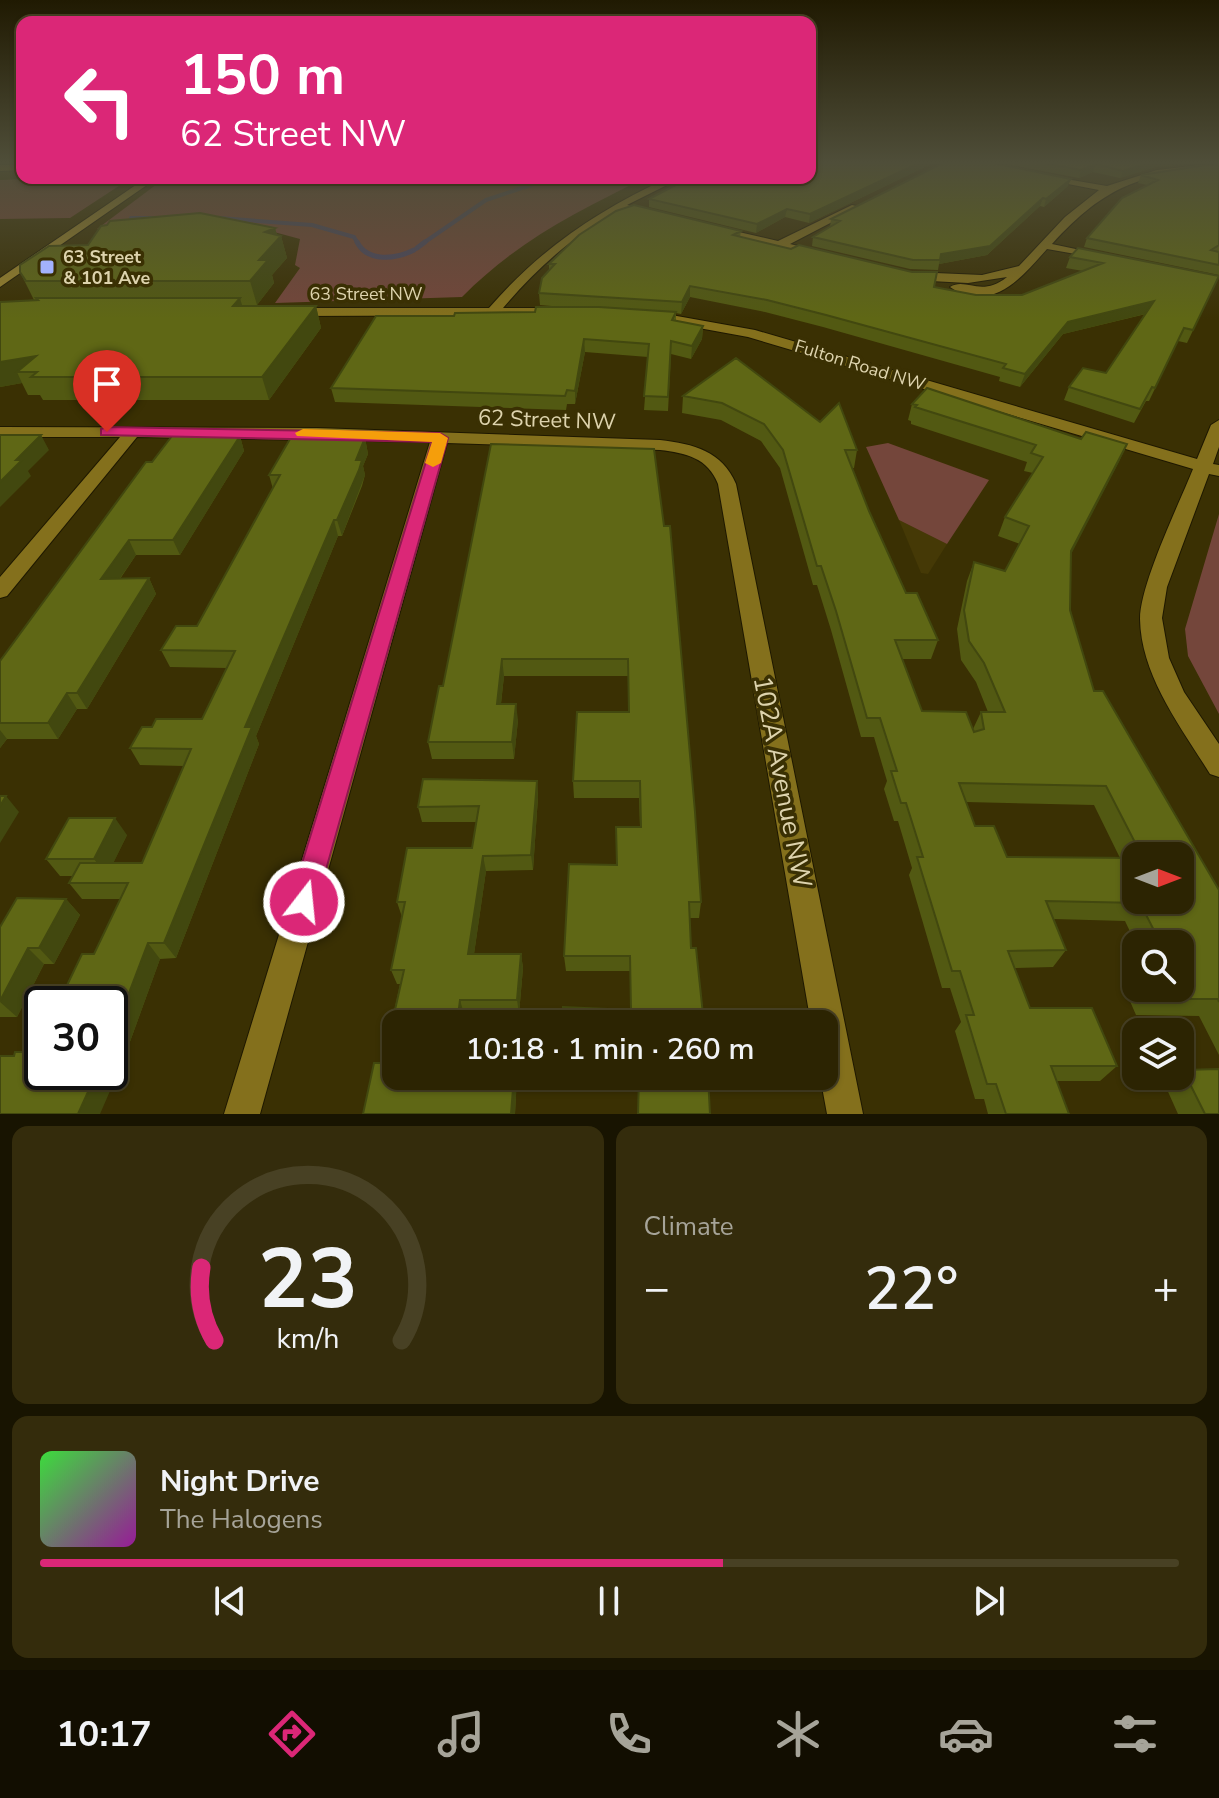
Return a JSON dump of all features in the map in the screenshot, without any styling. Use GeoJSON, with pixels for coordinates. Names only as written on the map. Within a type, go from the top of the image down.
{"type":"FeatureCollection","features":[{"type":"Feature","properties":{"kind":"main road"},"geometry":{"type":"LineString","coordinates":[[0,283],[98,215]]}},
{"type":"Feature","properties":{"kind":"street"},"geometry":{"type":"LineString","coordinates":[[493,312],[549,249],[603,215]]}},
{"type":"Feature","properties":{"kind":"street"},"geometry":{"type":"LineString","coordinates":[[655,215],[667,218]]}},
{"type":"Feature","properties":{"kind":"street"},"geometry":{"type":"LineString","coordinates":[[779,245],[838,215]]}},
{"type":"Feature","properties":{"kind":"street"},"geometry":{"type":"LineString","coordinates":[[895,272],[990,293],[1003,289],[1076,215]]}},
{"type":"Feature","properties":{"kind":"street"},"geometry":{"type":"LineString","coordinates":[[706,227],[837,259]]}},
{"type":"Feature","properties":{"kind":"street"},"geometry":{"type":"LineString","coordinates":[[1046,246],[1106,258]]}},
{"type":"Feature","properties":{"kind":"street"},"geometry":{"type":"LineString","coordinates":[[910,276],[968,279],[1004,275],[1023,268]]}},
{"type":"Feature","properties":{"kind":"street","name":"63 Street NW"},"geometry":{"type":"LineString","coordinates":[[281,312],[493,312]]}},
{"type":"Feature","properties":{"kind":"street"},"geometry":{"type":"LineString","coordinates":[[493,312],[584,312]]}},
{"type":"Feature","properties":{"kind":"street","name":"Fulton Road NW"},"geometry":{"type":"LineString","coordinates":[[630,313],[698,321],[750,333],[1211,469]]}},
{"type":"Feature","properties":{"kind":"street"},"geometry":{"type":"LineString","coordinates":[[1219,425],[1211,469],[1157,587],[1151,618],[1158,658],[1174,696],[1219,766]]}},
{"type":"Feature","properties":{"kind":"street","name":"62 Street NW"},"geometry":{"type":"LineString","coordinates":[[0,432],[440,438],[660,445],[707,456]]}},
{"type":"Feature","properties":{"kind":"street"},"geometry":{"type":"LineString","coordinates":[[0,591],[133,432]]}},
{"type":"Feature","properties":{"kind":"street"},"geometry":{"type":"LineString","coordinates":[[242,1114],[440,438]]}},
{"type":"Feature","properties":{"kind":"street","name":"102A Avenue NW"},"geometry":{"type":"LineString","coordinates":[[707,456],[720,467],[727,484],[845,1114]]}},
{"type":"Feature","properties":{"kind":"shaded area"},"geometry":{"type":"Polygon","coordinates":[[[0,215],[75,215],[70,218],[0,219],[0,215]]]}},
{"type":"Feature","properties":{"kind":"shaded area"},"geometry":{"type":"Polygon","coordinates":[[[116,215],[573,215],[525,244],[462,297],[275,303],[300,268],[295,265],[300,239],[274,232],[97,229],[116,215]]]}},
{"type":"Feature","properties":{"kind":"shaded area"},"geometry":{"type":"Polygon","coordinates":[[[888,443],[989,480],[947,544],[899,520],[866,447],[888,443]]]}},
{"type":"Feature","properties":{"kind":"shaded area"},"geometry":{"type":"Polygon","coordinates":[[[1219,514],[1219,714],[1188,656],[1185,629],[1219,514]]]}},
{"type":"Feature","properties":{"kind":"shaded area"},"geometry":{"type":"Polygon","coordinates":[[[899,520],[947,544],[928,574],[921,573],[899,520]]]}},
{"type":"Feature","properties":{"kind":"building"},"geometry":{"type":"Polygon","coordinates":[[[210,215],[275,228],[265,232],[281,236],[259,260],[268,260],[250,281],[26,281],[20,272],[20,265],[49,246],[88,245],[101,226],[110,221],[210,215]]]}},
{"type":"Feature","properties":{"kind":"building"},"geometry":{"type":"Polygon","coordinates":[[[610,215],[675,215],[741,231],[733,235],[791,249],[799,245],[912,272],[937,272],[934,287],[976,295],[1022,295],[1103,263],[1070,257],[1078,248],[1219,276],[1193,330],[1184,328],[1155,388],[1152,387],[1140,409],[1069,387],[1083,368],[1106,373],[1154,301],[1068,322],[1025,374],[1003,368],[1006,364],[826,315],[690,286],[682,302],[539,293],[542,278],[555,264],[549,264],[579,235],[610,215]]]}},
{"type":"Feature","properties":{"kind":"building"},"geometry":{"type":"Polygon","coordinates":[[[718,215],[775,215],[757,224],[718,215]]]}},
{"type":"Feature","properties":{"kind":"building"},"geometry":{"type":"Polygon","coordinates":[[[839,215],[1024,215],[990,246],[941,254],[940,260],[913,260],[813,237],[840,221],[831,219],[839,215]]]}},
{"type":"Feature","properties":{"kind":"building"},"geometry":{"type":"Polygon","coordinates":[[[1107,215],[1219,215],[1219,245],[1211,250],[1219,252],[1219,265],[1087,238],[1107,215]]]}},
{"type":"Feature","properties":{"kind":"building"},"geometry":{"type":"Polygon","coordinates":[[[36,298],[240,298],[233,306],[316,306],[262,377],[31,377],[37,372],[17,372],[36,356],[0,362],[0,302],[38,300],[36,298]]]}},
{"type":"Feature","properties":{"kind":"building"},"geometry":{"type":"Polygon","coordinates":[[[536,307],[676,312],[672,320],[703,326],[692,346],[671,341],[668,397],[644,396],[649,344],[584,339],[575,391],[567,390],[565,396],[331,388],[376,316],[535,312],[536,307]]]}},
{"type":"Feature","properties":{"kind":"building"},"geometry":{"type":"Polygon","coordinates":[[[736,358],[820,422],[839,403],[857,450],[845,450],[869,511],[906,593],[917,593],[938,640],[895,640],[922,711],[966,712],[974,732],[984,729],[981,712],[1005,712],[984,663],[969,641],[964,610],[974,562],[1005,571],[1029,526],[1005,517],[1043,457],[1031,453],[1036,445],[912,404],[927,388],[1081,439],[1086,432],[1127,444],[1071,551],[1070,610],[1094,691],[1103,691],[1191,842],[1135,842],[1106,786],[959,783],[975,826],[994,826],[1007,857],[1122,858],[1122,903],[1046,901],[1066,950],[1008,951],[1030,1008],[1092,1008],[1117,1066],[1051,1066],[1069,1114],[1006,1114],[996,1084],[987,1084],[966,1015],[974,1015],[960,971],[952,971],[917,857],[923,857],[906,803],[901,803],[891,771],[897,771],[880,718],[867,718],[836,611],[821,566],[817,566],[783,450],[764,424],[722,403],[683,396],[736,358]]]}},
{"type":"Feature","properties":{"kind":"building"},"geometry":{"type":"Polygon","coordinates":[[[0,435],[41,435],[16,460],[22,460],[0,482],[0,435]]]}},
{"type":"Feature","properties":{"kind":"building"},"geometry":{"type":"Polygon","coordinates":[[[172,436],[240,436],[173,540],[129,540],[101,579],[149,578],[77,693],[67,693],[48,723],[0,723],[0,661],[146,462],[152,462],[172,436]]]}},
{"type":"Feature","properties":{"kind":"building"},"geometry":{"type":"Polygon","coordinates":[[[365,438],[356,460],[362,460],[359,470],[337,520],[334,520],[245,727],[252,727],[164,943],[148,943],[128,996],[128,986],[67,986],[82,954],[94,954],[128,883],[69,883],[80,863],[142,863],[191,749],[130,748],[142,727],[152,727],[156,719],[202,719],[235,651],[161,650],[176,626],[197,626],[280,475],[269,475],[290,439],[365,438]]]}},
{"type":"Feature","properties":{"kind":"building"},"geometry":{"type":"Polygon","coordinates":[[[491,444],[654,449],[664,526],[670,526],[695,812],[701,902],[689,902],[691,948],[696,948],[703,1010],[631,1010],[630,956],[564,956],[569,864],[617,865],[616,827],[641,827],[640,781],[573,781],[577,712],[629,712],[628,659],[502,659],[497,704],[516,704],[512,742],[428,742],[439,686],[443,686],[491,444]]]}},
{"type":"Feature","properties":{"kind":"building"},"geometry":{"type":"Polygon","coordinates":[[[423,779],[537,781],[531,855],[483,856],[468,954],[521,954],[517,1000],[460,1000],[459,1010],[395,1010],[404,970],[391,970],[405,902],[397,902],[407,848],[472,848],[479,806],[418,807],[423,779]]]}},
{"type":"Feature","properties":{"kind":"building"},"geometry":{"type":"Polygon","coordinates":[[[69,818],[115,818],[94,859],[46,859],[69,818]]]}},
{"type":"Feature","properties":{"kind":"building"},"geometry":{"type":"Polygon","coordinates":[[[1194,847],[1219,890],[1219,1002],[1218,999],[1194,999],[1194,930],[1154,930],[1146,914],[1194,914],[1194,847]]]}},
{"type":"Feature","properties":{"kind":"building"},"geometry":{"type":"Polygon","coordinates":[[[17,898],[66,899],[39,948],[28,948],[0,1001],[0,927],[17,898]]]}},
{"type":"Feature","properties":{"kind":"building"},"geometry":{"type":"Polygon","coordinates":[[[563,1007],[631,1010],[563,1010],[563,1007]]]}},
{"type":"Feature","properties":{"kind":"building"},"geometry":{"type":"Polygon","coordinates":[[[15,1052],[24,1052],[24,1090],[89,1090],[78,1114],[0,1114],[0,1056],[14,1056],[15,1052]]]}},
{"type":"Feature","properties":{"kind":"building"},"geometry":{"type":"Polygon","coordinates":[[[374,1063],[382,1063],[382,1090],[513,1090],[511,1114],[363,1114],[374,1063]]]}},
{"type":"Feature","properties":{"kind":"building"},"geometry":{"type":"Polygon","coordinates":[[[1219,1069],[1219,1114],[1205,1114],[1193,1090],[1194,1070],[1219,1069]]]}},
{"type":"Feature","properties":{"kind":"building"},"geometry":{"type":"Polygon","coordinates":[[[639,1090],[709,1090],[710,1114],[638,1114],[639,1090]]]}},
{"type":"Feature","properties":{"kind":"waterway"},"geometry":{"type":"LineString","coordinates":[[422,244],[464,215]]}},
{"type":"Feature","properties":{"kind":"waterway"},"geometry":{"type":"LineString","coordinates":[[131,218],[154,218]]}},
{"type":"Feature","properties":{"kind":"waterway"},"geometry":{"type":"LineString","coordinates":[[219,218],[312,225],[354,237],[358,244]]}},
{"type":"Feature","properties":{"kind":"waterway"},"geometry":{"type":"LineString","coordinates":[[357,242],[362,249],[375,256],[399,256],[414,250]]}},
{"type":"Feature","properties":{"kind":"waterway"},"geometry":{"type":"LineString","coordinates":[[417,248],[425,242]]}},
{"type":"Feature","properties":{"kind":"slow traffic"},"geometry":{"type":"LineString","coordinates":[[303,433],[440,438],[433,463]]}},
{"type":"Feature","properties":{"kind":"place","name":"63 Street & 101 Ave"},"geometry":{"type":"Point","coordinates":[47,267]}},
{"type":"Feature","properties":{"kind":"route"},"geometry":{"type":"LineString","coordinates":[[107,432],[317,433],[440,438],[304,902]]}}]}
